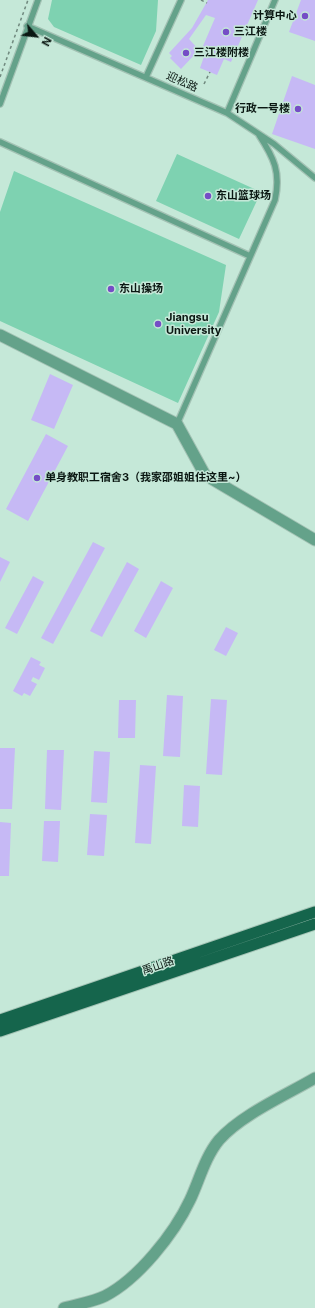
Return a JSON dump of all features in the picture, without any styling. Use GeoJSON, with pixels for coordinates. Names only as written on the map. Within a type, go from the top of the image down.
{"type":"FeatureCollection","features":[{"type":"Feature","properties":{"kind":"main road","name":"禹山路"},"geometry":{"type":"LineString","coordinates":[[0,1020],[315,912]]}},
{"type":"Feature","properties":{"kind":"main road","name":"禹山路"},"geometry":{"type":"LineString","coordinates":[[0,1032],[315,924]]}},
{"type":"Feature","properties":{"kind":"street"},"geometry":{"type":"LineString","coordinates":[[0,335],[177,424],[205,475],[315,540]]}},
{"type":"Feature","properties":{"kind":"street"},"geometry":{"type":"LineString","coordinates":[[64,1308],[103,1296],[126,1283],[148,1262],[166,1237],[189,1202],[208,1157],[226,1132],[231,1127],[315,1078]]}},
{"type":"Feature","properties":{"kind":"lane"},"geometry":{"type":"LineString","coordinates":[[0,104],[38,0]]}},
{"type":"Feature","properties":{"kind":"lane"},"geometry":{"type":"LineString","coordinates":[[146,77],[181,0]]}},
{"type":"Feature","properties":{"kind":"lane"},"geometry":{"type":"LineString","coordinates":[[227,113],[275,0]]}},
{"type":"Feature","properties":{"kind":"lane","name":"迎松路"},"geometry":{"type":"LineString","coordinates":[[28,26],[227,113],[257,132],[315,178]]}},
{"type":"Feature","properties":{"kind":"lane"},"geometry":{"type":"LineString","coordinates":[[177,424],[275,200],[278,186],[278,173],[274,162],[257,132]]}},
{"type":"Feature","properties":{"kind":"lane"},"geometry":{"type":"LineString","coordinates":[[0,142],[250,256]]}},
{"type":"Feature","properties":{"kind":"path"},"geometry":{"type":"LineString","coordinates":[[0,77],[28,0]]}},
{"type":"Feature","properties":{"kind":"path"},"geometry":{"type":"LineString","coordinates":[[201,0],[206,3]]}},
{"type":"Feature","properties":{"kind":"path"},"geometry":{"type":"LineString","coordinates":[[204,84],[210,72]]}},
{"type":"Feature","properties":{"kind":"green space"},"geometry":{"type":"Polygon","coordinates":[[[52,0],[158,0],[156,31],[141,65],[54,27],[48,19],[52,0]]]}},
{"type":"Feature","properties":{"kind":"green space","name":"东山篮球场"},"geometry":{"type":"Polygon","coordinates":[[[177,154],[261,192],[239,239],[156,201],[177,154]]]}},
{"type":"Feature","properties":{"kind":"green space","name":"东山操场"},"geometry":{"type":"Polygon","coordinates":[[[14,171],[226,265],[219,312],[178,403],[0,321],[0,212],[14,171]]]}},
{"type":"Feature","properties":{"kind":"building","name":"三江楼"},"geometry":{"type":"Polygon","coordinates":[[[208,0],[258,0],[231,62],[224,59],[217,75],[200,68],[207,48],[203,46],[215,18],[206,15],[189,39],[199,50],[181,69],[170,58],[172,56],[169,53],[192,28],[208,0]]]}},
{"type":"Feature","properties":{"kind":"building","name":"计算中心"},"geometry":{"type":"Polygon","coordinates":[[[301,0],[315,0],[315,41],[289,32],[301,0]]]}},
{"type":"Feature","properties":{"kind":"building","name":"行政一号楼"},"geometry":{"type":"Polygon","coordinates":[[[292,76],[315,85],[315,149],[272,134],[292,76]]]}},
{"type":"Feature","properties":{"kind":"building"},"geometry":{"type":"Polygon","coordinates":[[[50,374],[73,385],[54,429],[31,420],[50,374]]]}},
{"type":"Feature","properties":{"kind":"building","name":"单身教职工宿舍3（我家邵姐姐住这里~）"},"geometry":{"type":"Polygon","coordinates":[[[46,434],[68,446],[28,521],[6,509],[46,434]]]}},
{"type":"Feature","properties":{"kind":"building"},"geometry":{"type":"Polygon","coordinates":[[[93,542],[105,548],[53,644],[41,638],[93,542]]]}},
{"type":"Feature","properties":{"kind":"building"},"geometry":{"type":"Polygon","coordinates":[[[0,557],[10,562],[0,582],[0,557]]]}},
{"type":"Feature","properties":{"kind":"building"},"geometry":{"type":"Polygon","coordinates":[[[127,562],[139,569],[102,637],[90,631],[127,562]]]}},
{"type":"Feature","properties":{"kind":"building"},"geometry":{"type":"Polygon","coordinates":[[[33,576],[44,582],[17,634],[5,628],[33,576]]]}},
{"type":"Feature","properties":{"kind":"building"},"geometry":{"type":"Polygon","coordinates":[[[161,581],[173,588],[146,638],[134,631],[161,581]]]}},
{"type":"Feature","properties":{"kind":"building"},"geometry":{"type":"Polygon","coordinates":[[[226,627],[238,633],[226,656],[214,650],[226,627]]]}},
{"type":"Feature","properties":{"kind":"building"},"geometry":{"type":"Polygon","coordinates":[[[31,657],[41,662],[39,665],[45,668],[39,680],[33,677],[31,681],[37,684],[30,696],[24,693],[22,696],[13,691],[31,657]]]}},
{"type":"Feature","properties":{"kind":"building"},"geometry":{"type":"Polygon","coordinates":[[[167,695],[183,696],[180,757],[163,756],[167,695]]]}},
{"type":"Feature","properties":{"kind":"building"},"geometry":{"type":"Polygon","coordinates":[[[211,699],[227,700],[222,775],[206,774],[211,699]]]}},
{"type":"Feature","properties":{"kind":"building"},"geometry":{"type":"Polygon","coordinates":[[[119,700],[136,700],[135,738],[118,738],[119,700]]]}},
{"type":"Feature","properties":{"kind":"building"},"geometry":{"type":"Polygon","coordinates":[[[0,748],[15,748],[12,809],[0,809],[0,748]]]}},
{"type":"Feature","properties":{"kind":"building"},"geometry":{"type":"Polygon","coordinates":[[[47,750],[64,750],[61,810],[45,809],[47,750]]]}},
{"type":"Feature","properties":{"kind":"building"},"geometry":{"type":"Polygon","coordinates":[[[94,751],[110,752],[107,803],[91,802],[94,751]]]}},
{"type":"Feature","properties":{"kind":"building"},"geometry":{"type":"Polygon","coordinates":[[[140,765],[156,766],[151,844],[135,843],[140,765]]]}},
{"type":"Feature","properties":{"kind":"building"},"geometry":{"type":"Polygon","coordinates":[[[184,785],[200,786],[198,827],[182,826],[184,785]]]}},
{"type":"Feature","properties":{"kind":"building"},"geometry":{"type":"Polygon","coordinates":[[[90,814],[107,815],[104,856],[87,855],[90,814]]]}},
{"type":"Feature","properties":{"kind":"building"},"geometry":{"type":"Polygon","coordinates":[[[44,821],[60,821],[58,862],[42,861],[44,821]]]}},
{"type":"Feature","properties":{"kind":"building"},"geometry":{"type":"Polygon","coordinates":[[[0,822],[11,823],[9,876],[0,876],[0,822]]]}},
{"type":"Feature","properties":{"kind":"place","name":"计算中心"},"geometry":{"type":"Point","coordinates":[305,16]}},
{"type":"Feature","properties":{"kind":"place","name":"三江楼"},"geometry":{"type":"Point","coordinates":[226,32]}},
{"type":"Feature","properties":{"kind":"place","name":"三江楼附楼"},"geometry":{"type":"Point","coordinates":[186,53]}},
{"type":"Feature","properties":{"kind":"place","name":"行政一号楼"},"geometry":{"type":"Point","coordinates":[298,109]}},
{"type":"Feature","properties":{"kind":"place","name":"东山篮球场"},"geometry":{"type":"Point","coordinates":[208,196]}},
{"type":"Feature","properties":{"kind":"place","name":"东山操场"},"geometry":{"type":"Point","coordinates":[111,289]}},
{"type":"Feature","properties":{"kind":"place","name":"Jiangsu University"},"geometry":{"type":"Point","coordinates":[158,324]}},
{"type":"Feature","properties":{"kind":"place","name":"单身教职工宿舍3（我家邵姐姐住这里~）"},"geometry":{"type":"Point","coordinates":[37,478]}}]}
